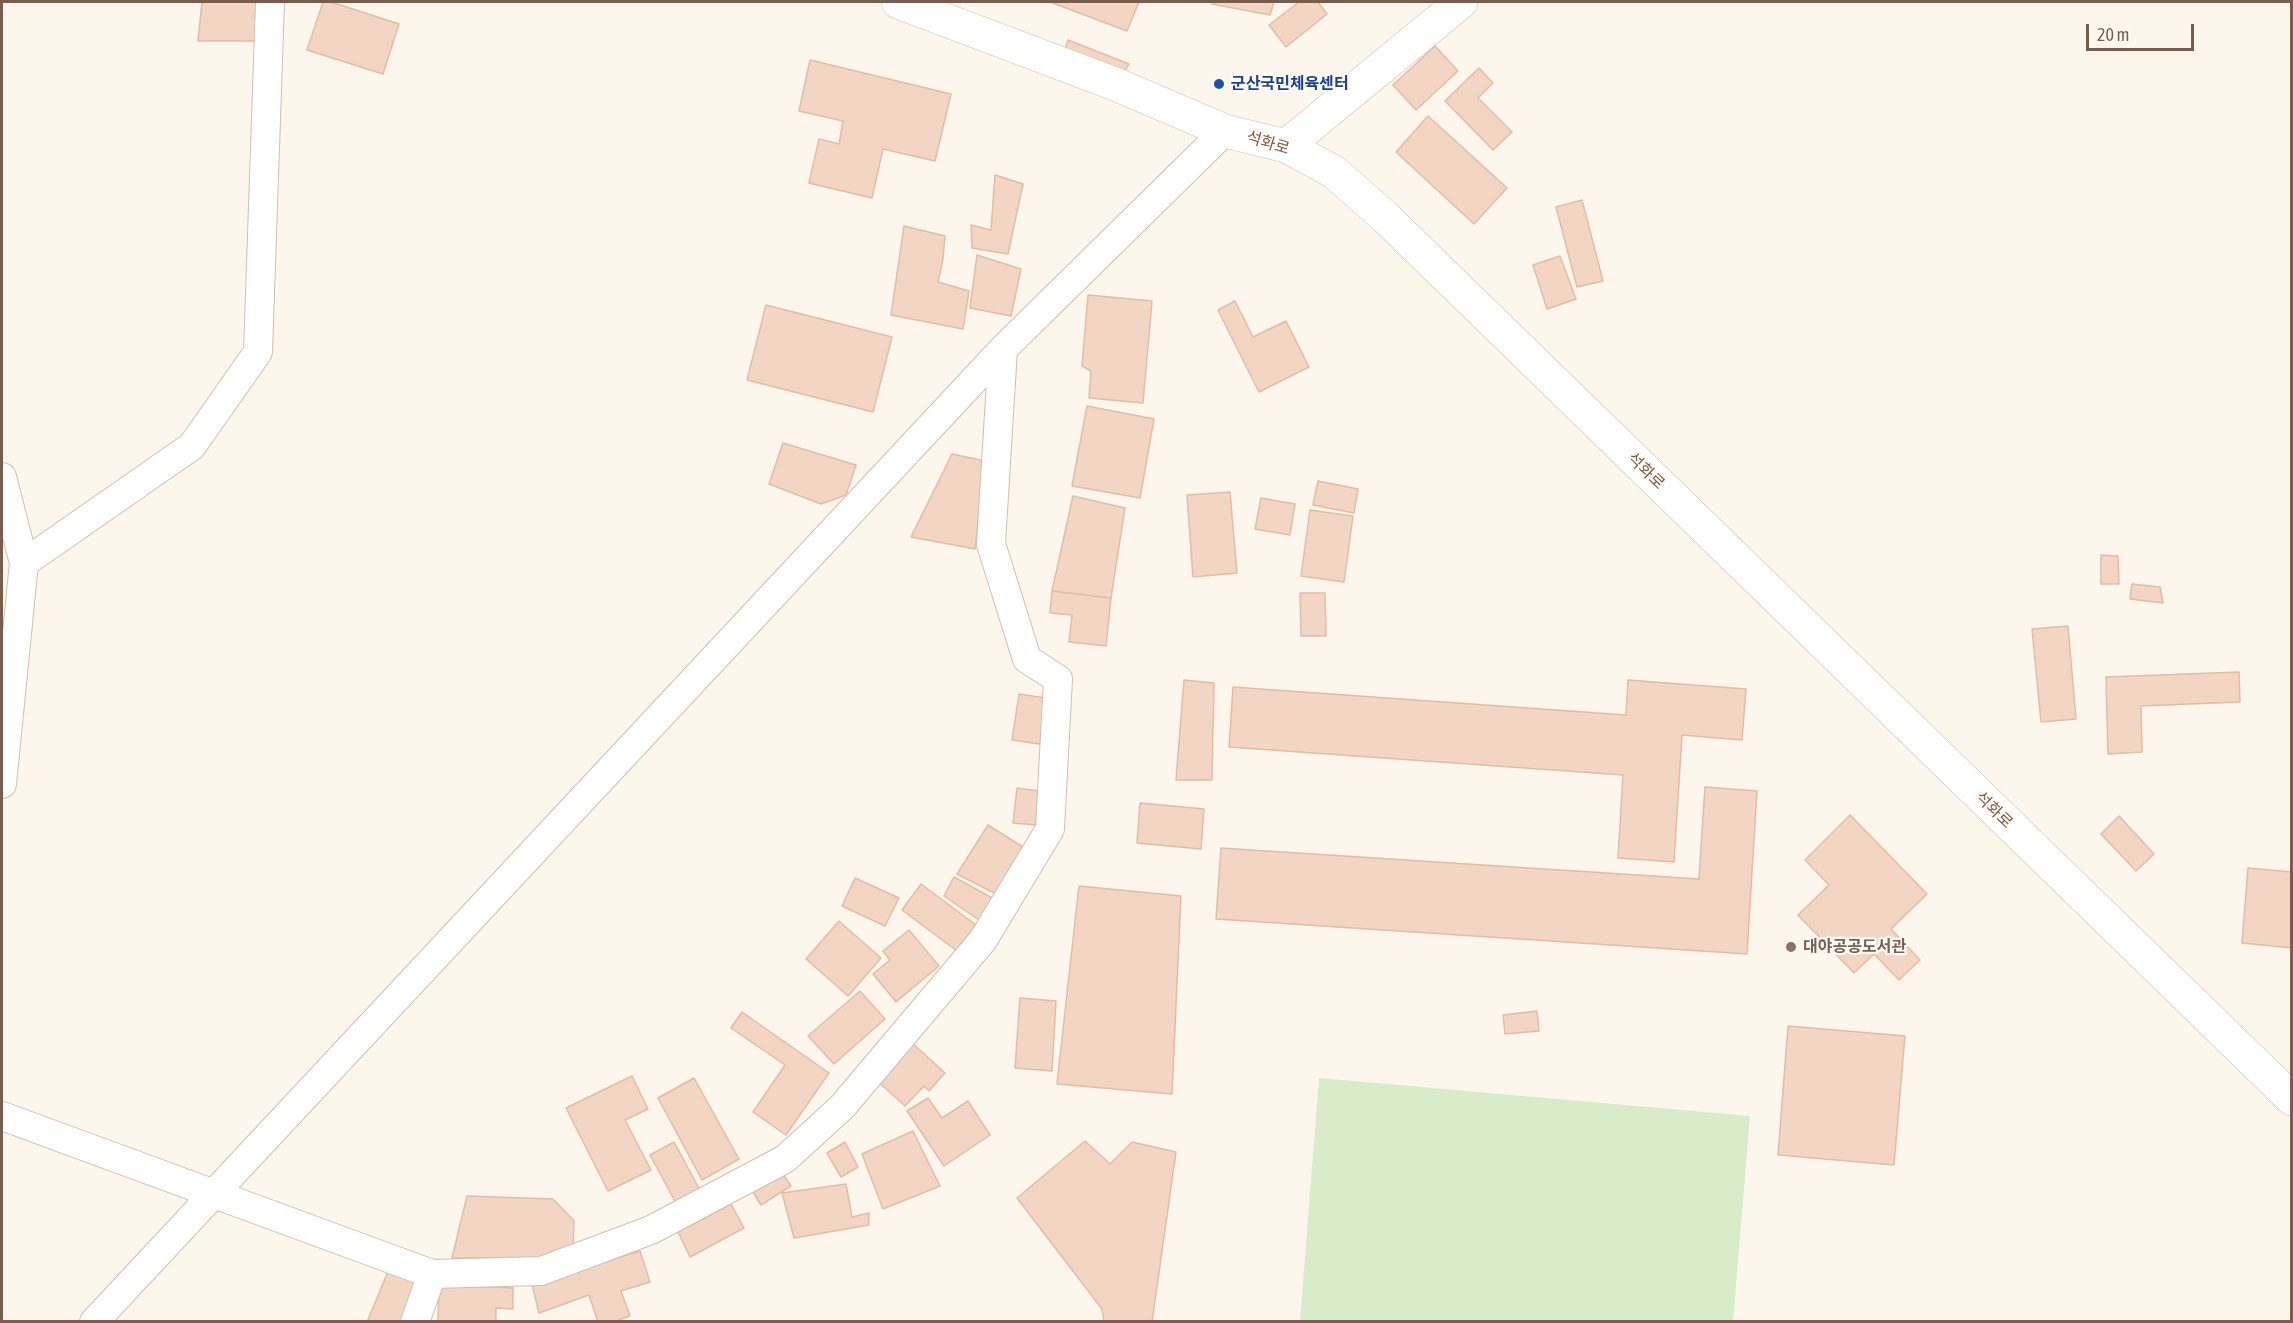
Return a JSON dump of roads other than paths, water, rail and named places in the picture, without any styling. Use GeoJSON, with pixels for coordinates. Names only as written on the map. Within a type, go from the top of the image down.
{"type":"FeatureCollection","features":[{"type":"Feature","properties":{"kind":"street"},"geometry":{"type":"LineString","coordinates":[[24,563],[192,446],[258,352],[270,2]]}},
{"type":"Feature","properties":{"kind":"street","name":"석화로"},"geometry":{"type":"LineString","coordinates":[[898,2],[1115,84],[1225,131],[1286,146],[1334,172],[1384,216],[2292,1099]]}},
{"type":"Feature","properties":{"kind":"street"},"geometry":{"type":"LineString","coordinates":[[1286,146],[1461,2]]}},
{"type":"Feature","properties":{"kind":"street"},"geometry":{"type":"LineString","coordinates":[[94,1322],[1003,349],[1225,131]]}},
{"type":"Feature","properties":{"kind":"street"},"geometry":{"type":"LineString","coordinates":[[2,1116],[432,1274],[541,1270],[651,1230],[785,1159],[842,1107],[983,940],[1050,829],[1058,679],[1026,659],[991,543],[1003,349]]}},
{"type":"Feature","properties":{"kind":"street"},"geometry":{"type":"LineString","coordinates":[[2,477],[24,563],[2,784]]}},
{"type":"Feature","properties":{"kind":"street"},"geometry":{"type":"LineString","coordinates":[[415,1322],[432,1274]]}},
{"type":"Feature","properties":{"kind":"place","name":"군산국민체육센터"},"geometry":{"type":"Point","coordinates":[1219,84]}},
{"type":"Feature","properties":{"kind":"place","name":"대야공공도서관"},"geometry":{"type":"Point","coordinates":[1791,947]}}]}
